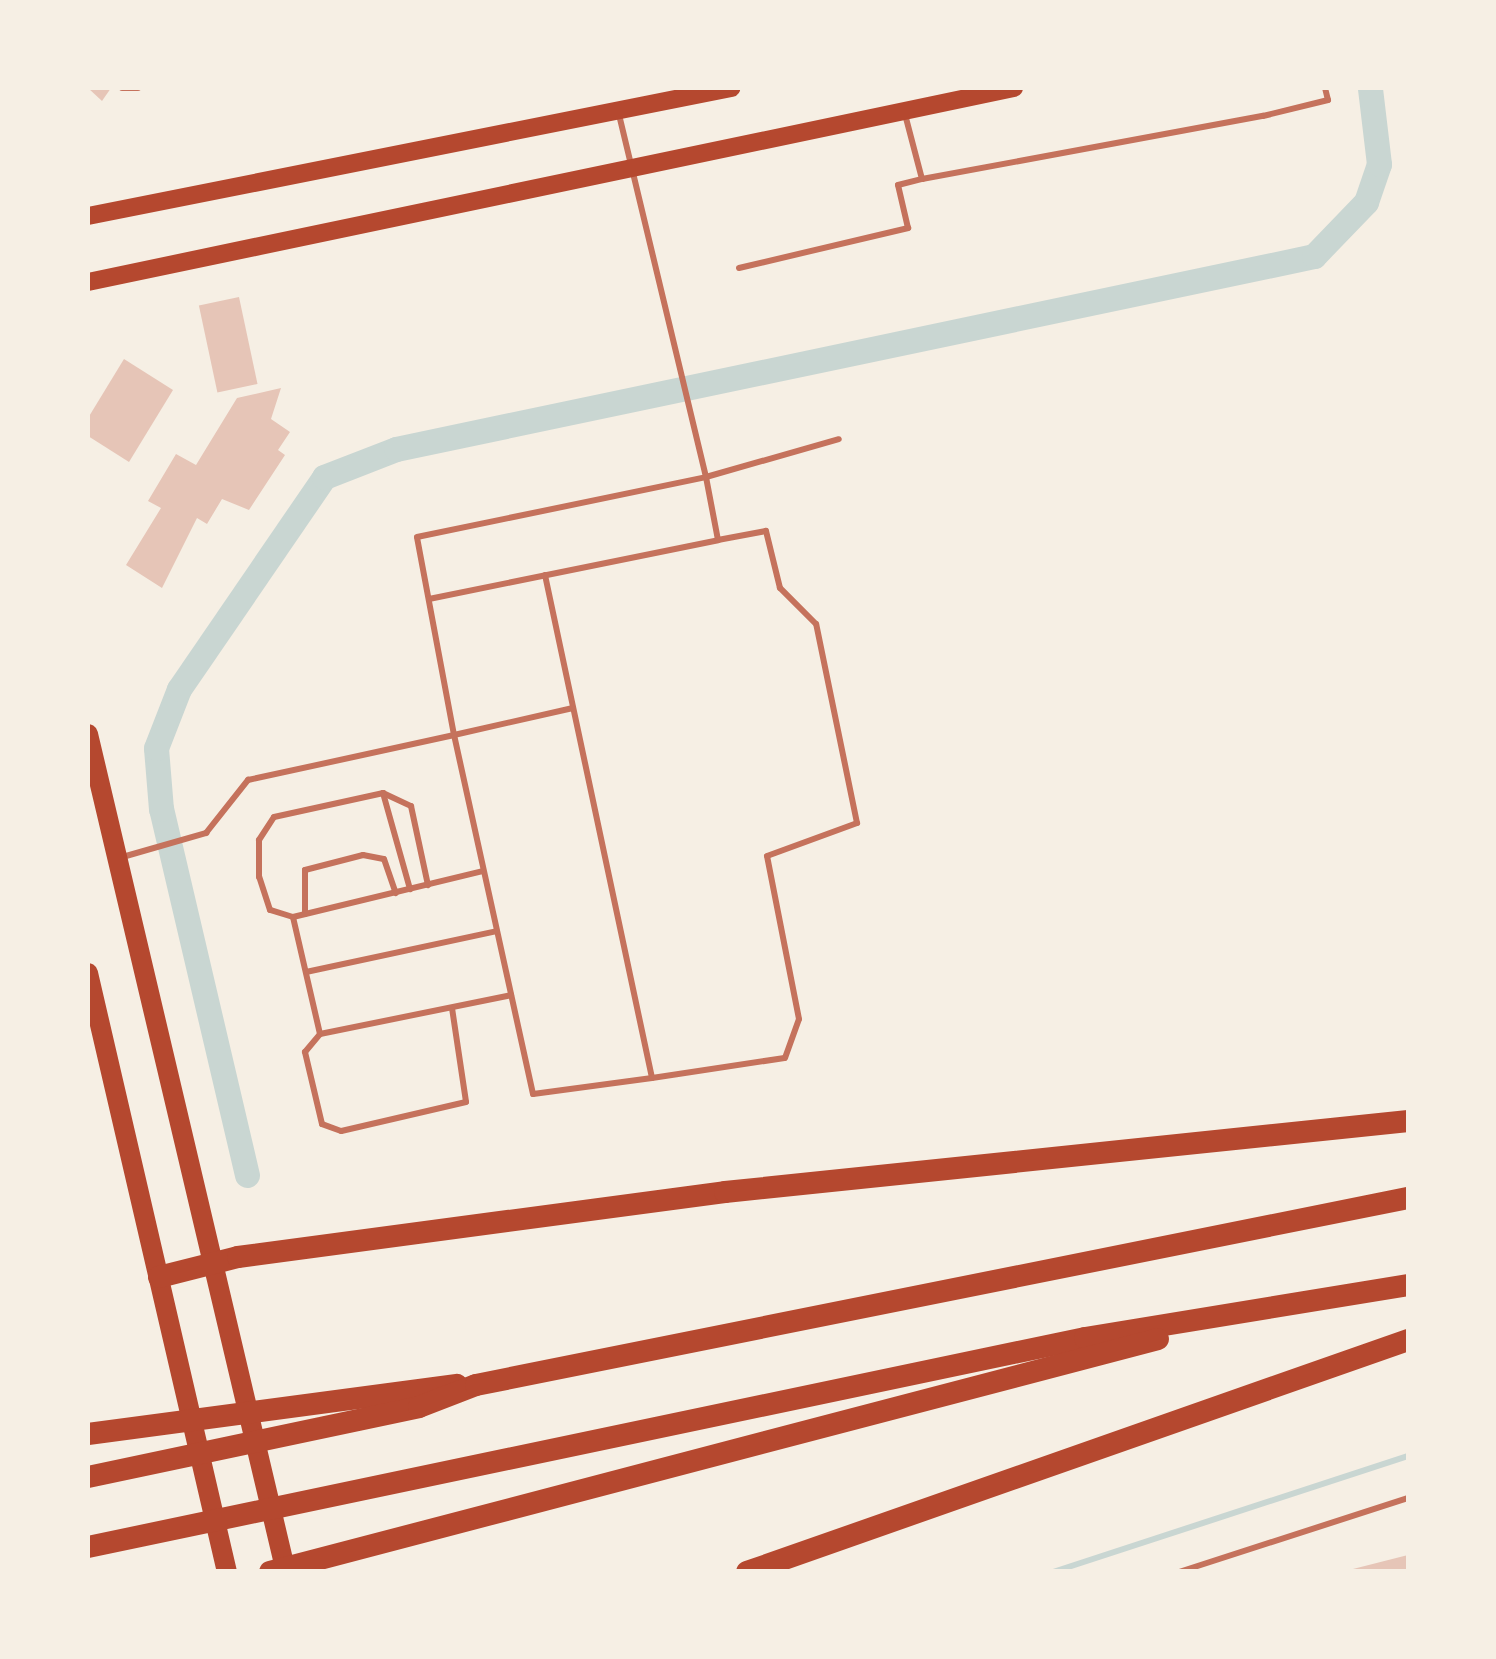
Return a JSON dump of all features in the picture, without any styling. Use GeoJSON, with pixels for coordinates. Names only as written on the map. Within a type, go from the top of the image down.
{"type":"FeatureCollection","features":[{"type":"Feature","properties":{"kind":"highway"},"geometry":{"type":"LineString","coordinates":[[159,1277],[215,1264],[725,1192],[1408,1120]]}},
{"type":"Feature","properties":{"kind":"highway"},"geometry":{"type":"LineString","coordinates":[[88,1477],[346,1423],[476,1385],[1408,1198]]}},
{"type":"Feature","properties":{"kind":"highway"},"geometry":{"type":"LineString","coordinates":[[88,1547],[1085,1338],[1224,1319],[1408,1285]]}},
{"type":"Feature","properties":{"kind":"highway"},"geometry":{"type":"LineString","coordinates":[[270,1572],[1224,1319]]}},
{"type":"Feature","properties":{"kind":"highway"},"geometry":{"type":"LineString","coordinates":[[747,1572],[1408,1340]]}},
{"type":"Feature","properties":{"kind":"highway"},"geometry":{"type":"LineString","coordinates":[[98,1433],[341,1395],[476,1385]]}},
{"type":"Feature","properties":{"kind":"main road"},"geometry":{"type":"LineString","coordinates":[[88,216],[617,106],[731,88]]}},
{"type":"Feature","properties":{"kind":"main road"},"geometry":{"type":"LineString","coordinates":[[88,282],[1014,88]]}},
{"type":"Feature","properties":{"kind":"main road"},"geometry":{"type":"LineString","coordinates":[[88,734],[286,1572]]}},
{"type":"Feature","properties":{"kind":"main road"},"geometry":{"type":"LineString","coordinates":[[88,973],[227,1572]]}},
{"type":"Feature","properties":{"kind":"lane"},"geometry":{"type":"LineString","coordinates":[[122,88],[138,88]]}},
{"type":"Feature","properties":{"kind":"lane"},"geometry":{"type":"LineString","coordinates":[[739,268],[908,228],[898,185],[1263,116],[1328,100],[1325,88]]}},
{"type":"Feature","properties":{"kind":"lane"},"geometry":{"type":"LineString","coordinates":[[617,106],[718,540]]}},
{"type":"Feature","properties":{"kind":"lane"},"geometry":{"type":"LineString","coordinates":[[904,113],[922,179]]}},
{"type":"Feature","properties":{"kind":"lane"},"geometry":{"type":"LineString","coordinates":[[429,599],[766,531],[780,588],[816,624],[856,823],[767,856],[799,1019],[786,1058],[533,1094],[454,735],[417,537],[706,477],[838,439]]}},
{"type":"Feature","properties":{"kind":"lane"},"geometry":{"type":"LineString","coordinates":[[544,576],[652,1078]]}},
{"type":"Feature","properties":{"kind":"lane"},"geometry":{"type":"LineString","coordinates":[[118,858],[206,833],[248,780],[573,708]]}},
{"type":"Feature","properties":{"kind":"lane"},"geometry":{"type":"LineString","coordinates":[[428,885],[411,806],[383,792],[274,817],[259,840],[259,877],[270,910],[293,917],[396,893],[410,889],[428,885],[483,871]]}},
{"type":"Feature","properties":{"kind":"lane"},"geometry":{"type":"LineString","coordinates":[[383,792],[410,889]]}},
{"type":"Feature","properties":{"kind":"lane"},"geometry":{"type":"LineString","coordinates":[[305,914],[305,870],[363,856],[384,859],[396,893]]}},
{"type":"Feature","properties":{"kind":"lane"},"geometry":{"type":"LineString","coordinates":[[293,917],[320,1034]]}},
{"type":"Feature","properties":{"kind":"lane"},"geometry":{"type":"LineString","coordinates":[[306,972],[497,930]]}},
{"type":"Feature","properties":{"kind":"lane"},"geometry":{"type":"LineString","coordinates":[[452,1008],[469,1090],[452,1112],[340,1131],[322,1124],[305,1052],[320,1034],[512,995]]}},
{"type":"Feature","properties":{"kind":"lane"},"geometry":{"type":"LineString","coordinates":[[1179,1572],[1408,1498]]}},
{"type":"Feature","properties":{"kind":"building"},"geometry":{"type":"Polygon","coordinates":[[[88,88],[111,88],[102,101],[88,88]]]}},
{"type":"Feature","properties":{"kind":"building"},"geometry":{"type":"Polygon","coordinates":[[[239,297],[258,384],[217,393],[199,306],[239,297]]]}},
{"type":"Feature","properties":{"kind":"building"},"geometry":{"type":"Polygon","coordinates":[[[124,359],[173,390],[129,462],[88,436],[88,418],[124,359]]]}},
{"type":"Feature","properties":{"kind":"building"},"geometry":{"type":"Polygon","coordinates":[[[281,388],[271,419],[290,432],[278,450],[285,455],[249,510],[222,499],[207,524],[197,518],[162,588],[126,565],[161,508],[148,501],[176,454],[196,465],[237,398],[281,388]]]}},
{"type":"Feature","properties":{"kind":"building"},"geometry":{"type":"Polygon","coordinates":[[[1408,1555],[1408,1572],[1349,1572],[1349,1570],[1408,1555]]]}},
{"type":"Feature","properties":{"kind":"waterway"},"geometry":{"type":"LineString","coordinates":[[247,1175],[161,809],[156,748],[179,689],[324,477],[396,449],[1314,256],[1366,202],[1379,164],[1370,88]]}},
{"type":"Feature","properties":{"kind":"waterway"},"geometry":{"type":"LineString","coordinates":[[1053,1572],[1408,1456]]}}]}
